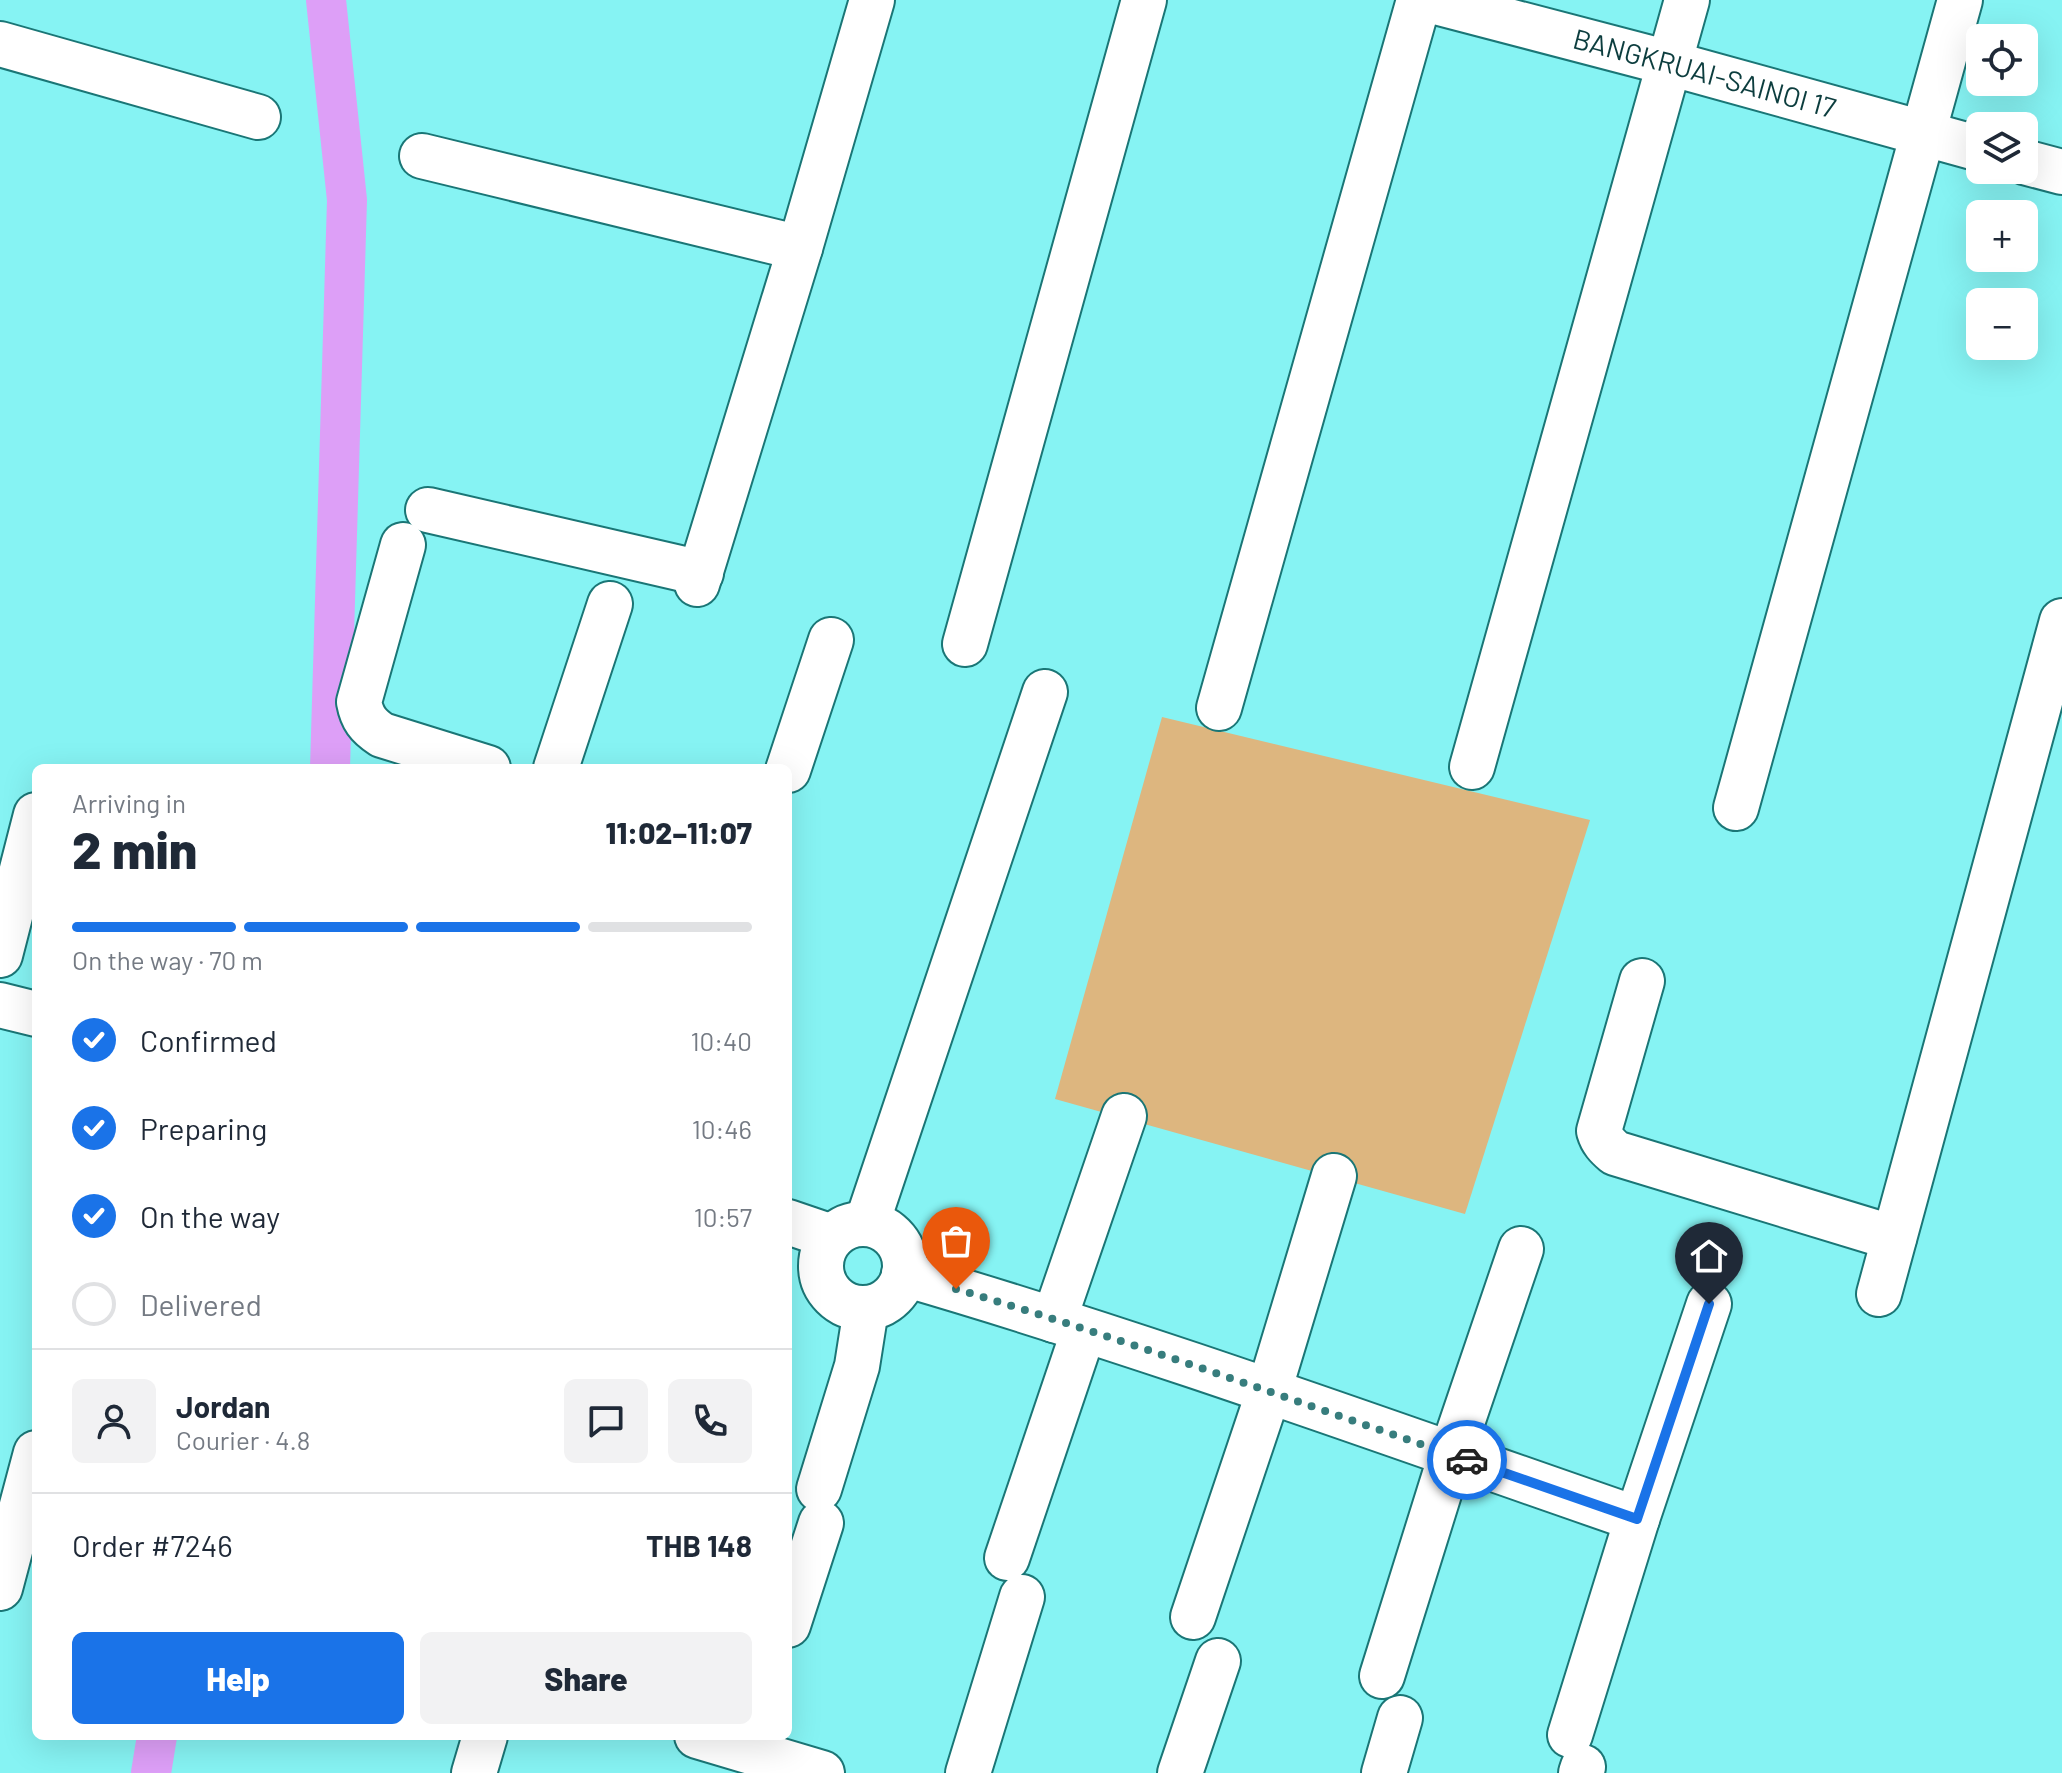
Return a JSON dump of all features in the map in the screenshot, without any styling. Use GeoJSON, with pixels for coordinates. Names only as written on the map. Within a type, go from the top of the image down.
{"type":"FeatureCollection","features":[{"type":"Feature","properties":{"kind":"street"},"geometry":{"type":"LineString","coordinates":[[428,510],[699,578],[872,0]]}},
{"type":"Feature","properties":{"kind":"street"},"geometry":{"type":"LineString","coordinates":[[965,644],[1144,0]]}},
{"type":"Feature","properties":{"kind":"street"},"geometry":{"type":"LineString","coordinates":[[1219,708],[1419,0]]}},
{"type":"Feature","properties":{"kind":"street","name":"BANGKRUAI-SAINOI 17"},"geometry":{"type":"LineString","coordinates":[[1428,0],[1966,145]]}},
{"type":"Feature","properties":{"kind":"street"},"geometry":{"type":"LineString","coordinates":[[1472,767],[1687,0]]}},
{"type":"Feature","properties":{"kind":"street"},"geometry":{"type":"LineString","coordinates":[[1736,808],[1960,0]]}},
{"type":"Feature","properties":{"kind":"street"},"geometry":{"type":"LineString","coordinates":[[0,44],[258,117]]}},
{"type":"Feature","properties":{"kind":"street"},"geometry":{"type":"LineString","coordinates":[[422,156],[800,248]]}},
{"type":"Feature","properties":{"kind":"street"},"geometry":{"type":"LineString","coordinates":[[2038,166],[2062,172]]}},
{"type":"Feature","properties":{"kind":"street"},"geometry":{"type":"LineString","coordinates":[[403,545],[359,702],[362,715],[370,727],[382,735],[475,764]]}},
{"type":"Feature","properties":{"kind":"street"},"geometry":{"type":"LineString","coordinates":[[557,764],[610,604]]}},
{"type":"Feature","properties":{"kind":"street"},"geometry":{"type":"LineString","coordinates":[[1879,1294],[2062,621]]}},
{"type":"Feature","properties":{"kind":"street"},"geometry":{"type":"LineString","coordinates":[[790,764],[831,640]]}},
{"type":"Feature","properties":{"kind":"street"},"geometry":{"type":"LineString","coordinates":[[792,1223],[850,1230],[881,1227],[901,1246],[904,1274],[901,1285],[887,1301],[866,1309],[851,1307],[838,1301],[828,1291],[820,1263],[824,1249],[850,1230],[1045,692]]}},
{"type":"Feature","properties":{"kind":"street"},"geometry":{"type":"LineString","coordinates":[[0,955],[32,831]]}},
{"type":"Feature","properties":{"kind":"street"},"geometry":{"type":"LineString","coordinates":[[1642,981],[1599,1131],[1601,1140],[1615,1153],[1894,1238]]}},
{"type":"Feature","properties":{"kind":"street"},"geometry":{"type":"LineString","coordinates":[[0,1005],[32,1013]]}},
{"type":"Feature","properties":{"kind":"street"},"geometry":{"type":"LineString","coordinates":[[968,1773],[1069,1325],[1124,1116]]}},
{"type":"Feature","properties":{"kind":"street"},"geometry":{"type":"LineString","coordinates":[[1193,1617],[1269,1391],[1334,1176]]}},
{"type":"Feature","properties":{"kind":"street"},"geometry":{"type":"LineString","coordinates":[[1382,1676],[1451,1455],[1521,1249]]}},
{"type":"Feature","properties":{"kind":"street"},"geometry":{"type":"LineString","coordinates":[[904,1274],[1269,1391],[1637,1519]]}},
{"type":"Feature","properties":{"kind":"street"},"geometry":{"type":"LineString","coordinates":[[1578,1758],[1637,1519],[1709,1304]]}},
{"type":"Feature","properties":{"kind":"street"},"geometry":{"type":"LineString","coordinates":[[792,1610],[857,1366],[866,1309]]}},
{"type":"Feature","properties":{"kind":"street"},"geometry":{"type":"LineString","coordinates":[[0,1588],[22,1534],[32,1476]]}},
{"type":"Feature","properties":{"kind":"street"},"geometry":{"type":"LineString","coordinates":[[1180,1773],[1218,1661]]}},
{"type":"Feature","properties":{"kind":"street"},"geometry":{"type":"LineString","coordinates":[[1384,1773],[1400,1718]]}},
{"type":"Feature","properties":{"kind":"street"},"geometry":{"type":"LineString","coordinates":[[474,1773],[484,1740]]}},
{"type":"Feature","properties":{"kind":"street"},"geometry":{"type":"LineString","coordinates":[[711,1740],[777,1759]]}},
{"type":"Feature","properties":{"kind":"shaded area"},"geometry":{"type":"Polygon","coordinates":[[[1162,717],[1590,820],[1465,1214],[1055,1099],[1162,717]]]}},
{"type":"Feature","properties":{"kind":"waterway"},"geometry":{"type":"LineString","coordinates":[[326,0],[347,200],[330,764]]}},
{"type":"Feature","properties":{"kind":"waterway"},"geometry":{"type":"LineString","coordinates":[[151,1773],[156,1740]]}},
{"type":"Feature","properties":{"kind":"way so far"},"geometry":{"type":"LineString","coordinates":[[956,1289],[1269,1391],[1467,1460]]}},
{"type":"Feature","properties":{"kind":"route"},"geometry":{"type":"LineString","coordinates":[[1467,1460],[1637,1519],[1709,1304]]}}]}
